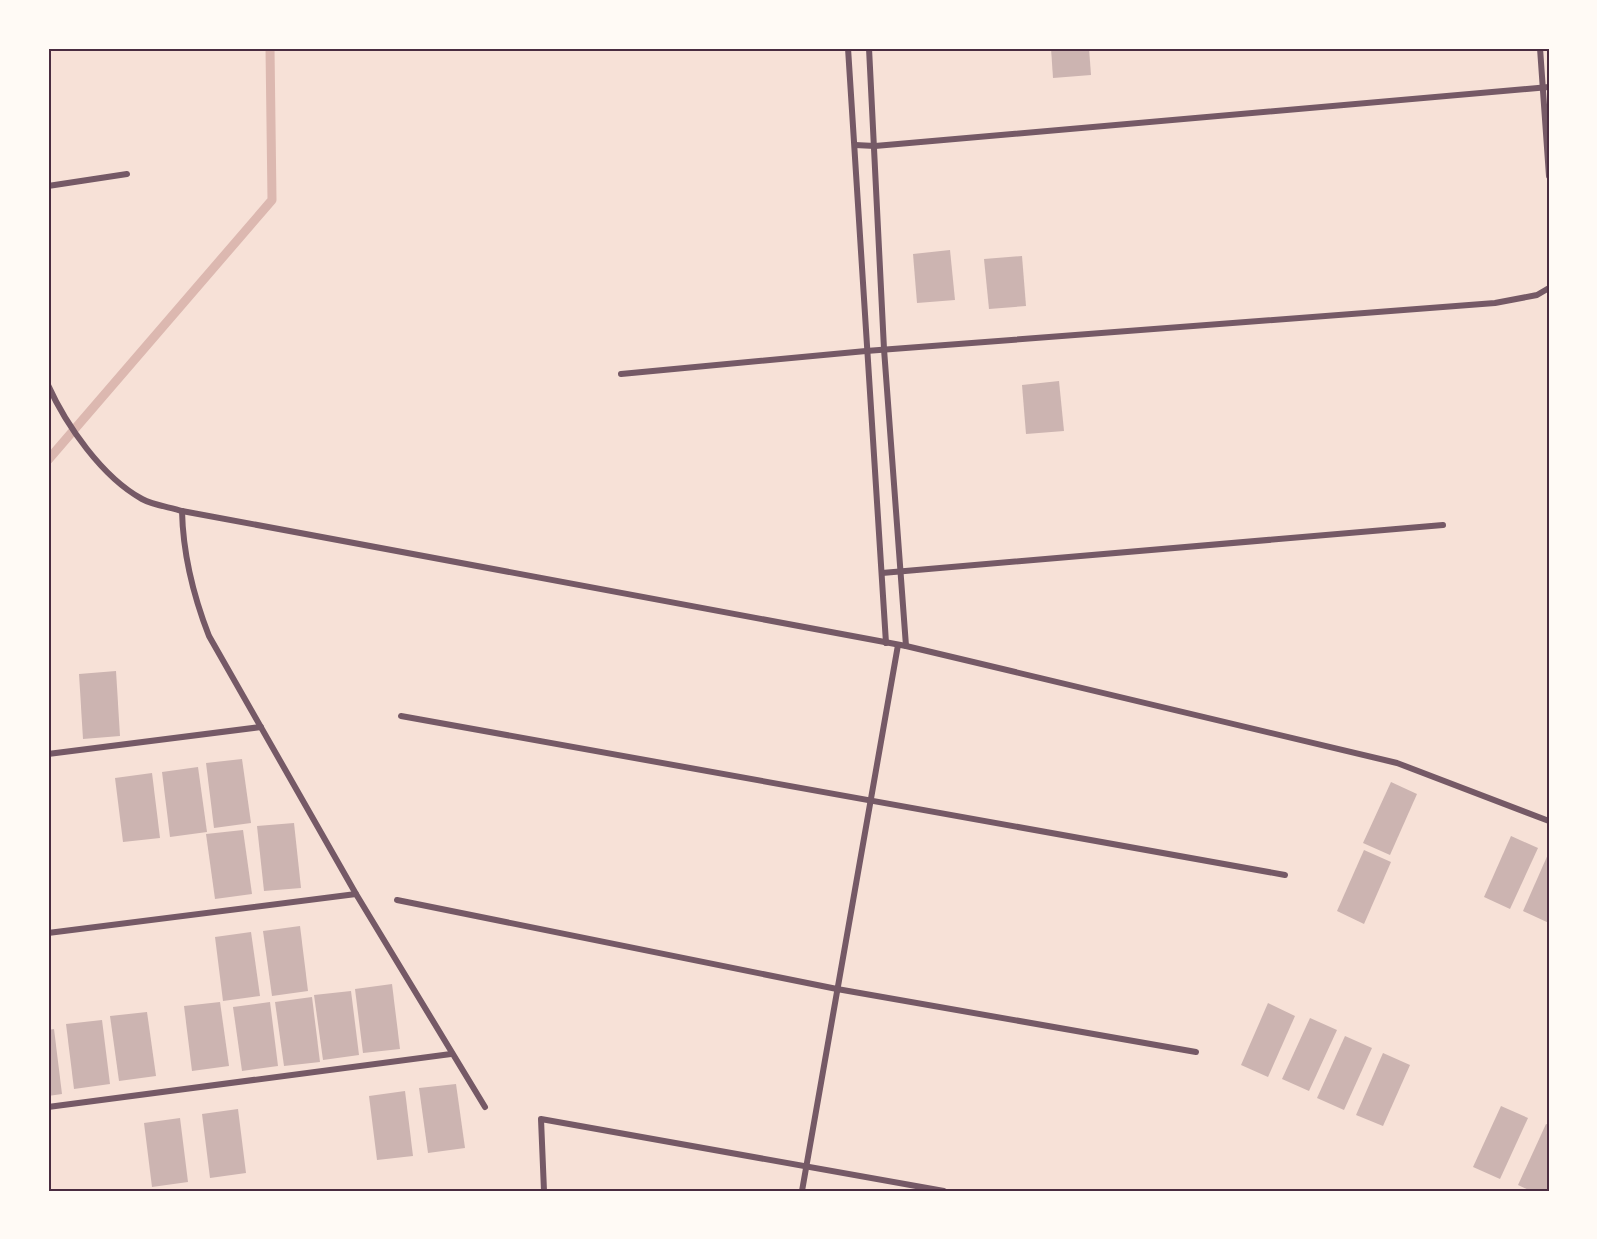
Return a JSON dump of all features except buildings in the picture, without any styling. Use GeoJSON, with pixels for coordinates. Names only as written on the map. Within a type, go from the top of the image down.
{"type":"FeatureCollection","features":[{"type":"Feature","properties":{"kind":"street"},"geometry":{"type":"LineString","coordinates":[[848,48],[886,643]]}},
{"type":"Feature","properties":{"kind":"street"},"geometry":{"type":"LineString","coordinates":[[869,48],[884,349],[906,646]]}},
{"type":"Feature","properties":{"kind":"street"},"geometry":{"type":"LineString","coordinates":[[1540,48],[1546,87],[1549,176]]}},
{"type":"Feature","properties":{"kind":"street"},"geometry":{"type":"LineString","coordinates":[[855,145],[875,146],[1546,87]]}},
{"type":"Feature","properties":{"kind":"street"},"geometry":{"type":"LineString","coordinates":[[48,186],[127,174]]}},
{"type":"Feature","properties":{"kind":"street"},"geometry":{"type":"LineString","coordinates":[[621,374],[884,349],[1495,303],[1537,295],[1549,288]]}},
{"type":"Feature","properties":{"kind":"street"},"geometry":{"type":"LineString","coordinates":[[48,385],[59,409],[108,473],[143,499],[182,511],[906,646],[1397,763],[1549,821]]}},
{"type":"Feature","properties":{"kind":"street"},"geometry":{"type":"LineString","coordinates":[[182,511],[182,535],[196,601],[209,636],[356,894],[485,1107]]}},
{"type":"Feature","properties":{"kind":"street"},"geometry":{"type":"LineString","coordinates":[[882,573],[1443,525]]}},
{"type":"Feature","properties":{"kind":"street"},"geometry":{"type":"LineString","coordinates":[[802,1191],[898,645]]}},
{"type":"Feature","properties":{"kind":"street"},"geometry":{"type":"LineString","coordinates":[[401,716],[1285,875]]}},
{"type":"Feature","properties":{"kind":"street"},"geometry":{"type":"LineString","coordinates":[[48,754],[261,727]]}},
{"type":"Feature","properties":{"kind":"street"},"geometry":{"type":"LineString","coordinates":[[48,933],[356,894]]}},
{"type":"Feature","properties":{"kind":"street"},"geometry":{"type":"LineString","coordinates":[[397,900],[837,989],[1196,1052]]}},
{"type":"Feature","properties":{"kind":"street"},"geometry":{"type":"LineString","coordinates":[[48,1107],[451,1054]]}},
{"type":"Feature","properties":{"kind":"street"},"geometry":{"type":"LineString","coordinates":[[544,1191],[541,1119],[944,1191]]}},
{"type":"Feature","properties":{"kind":"waterway"},"geometry":{"type":"LineString","coordinates":[[48,460],[272,200],[270,48]]}}]}
